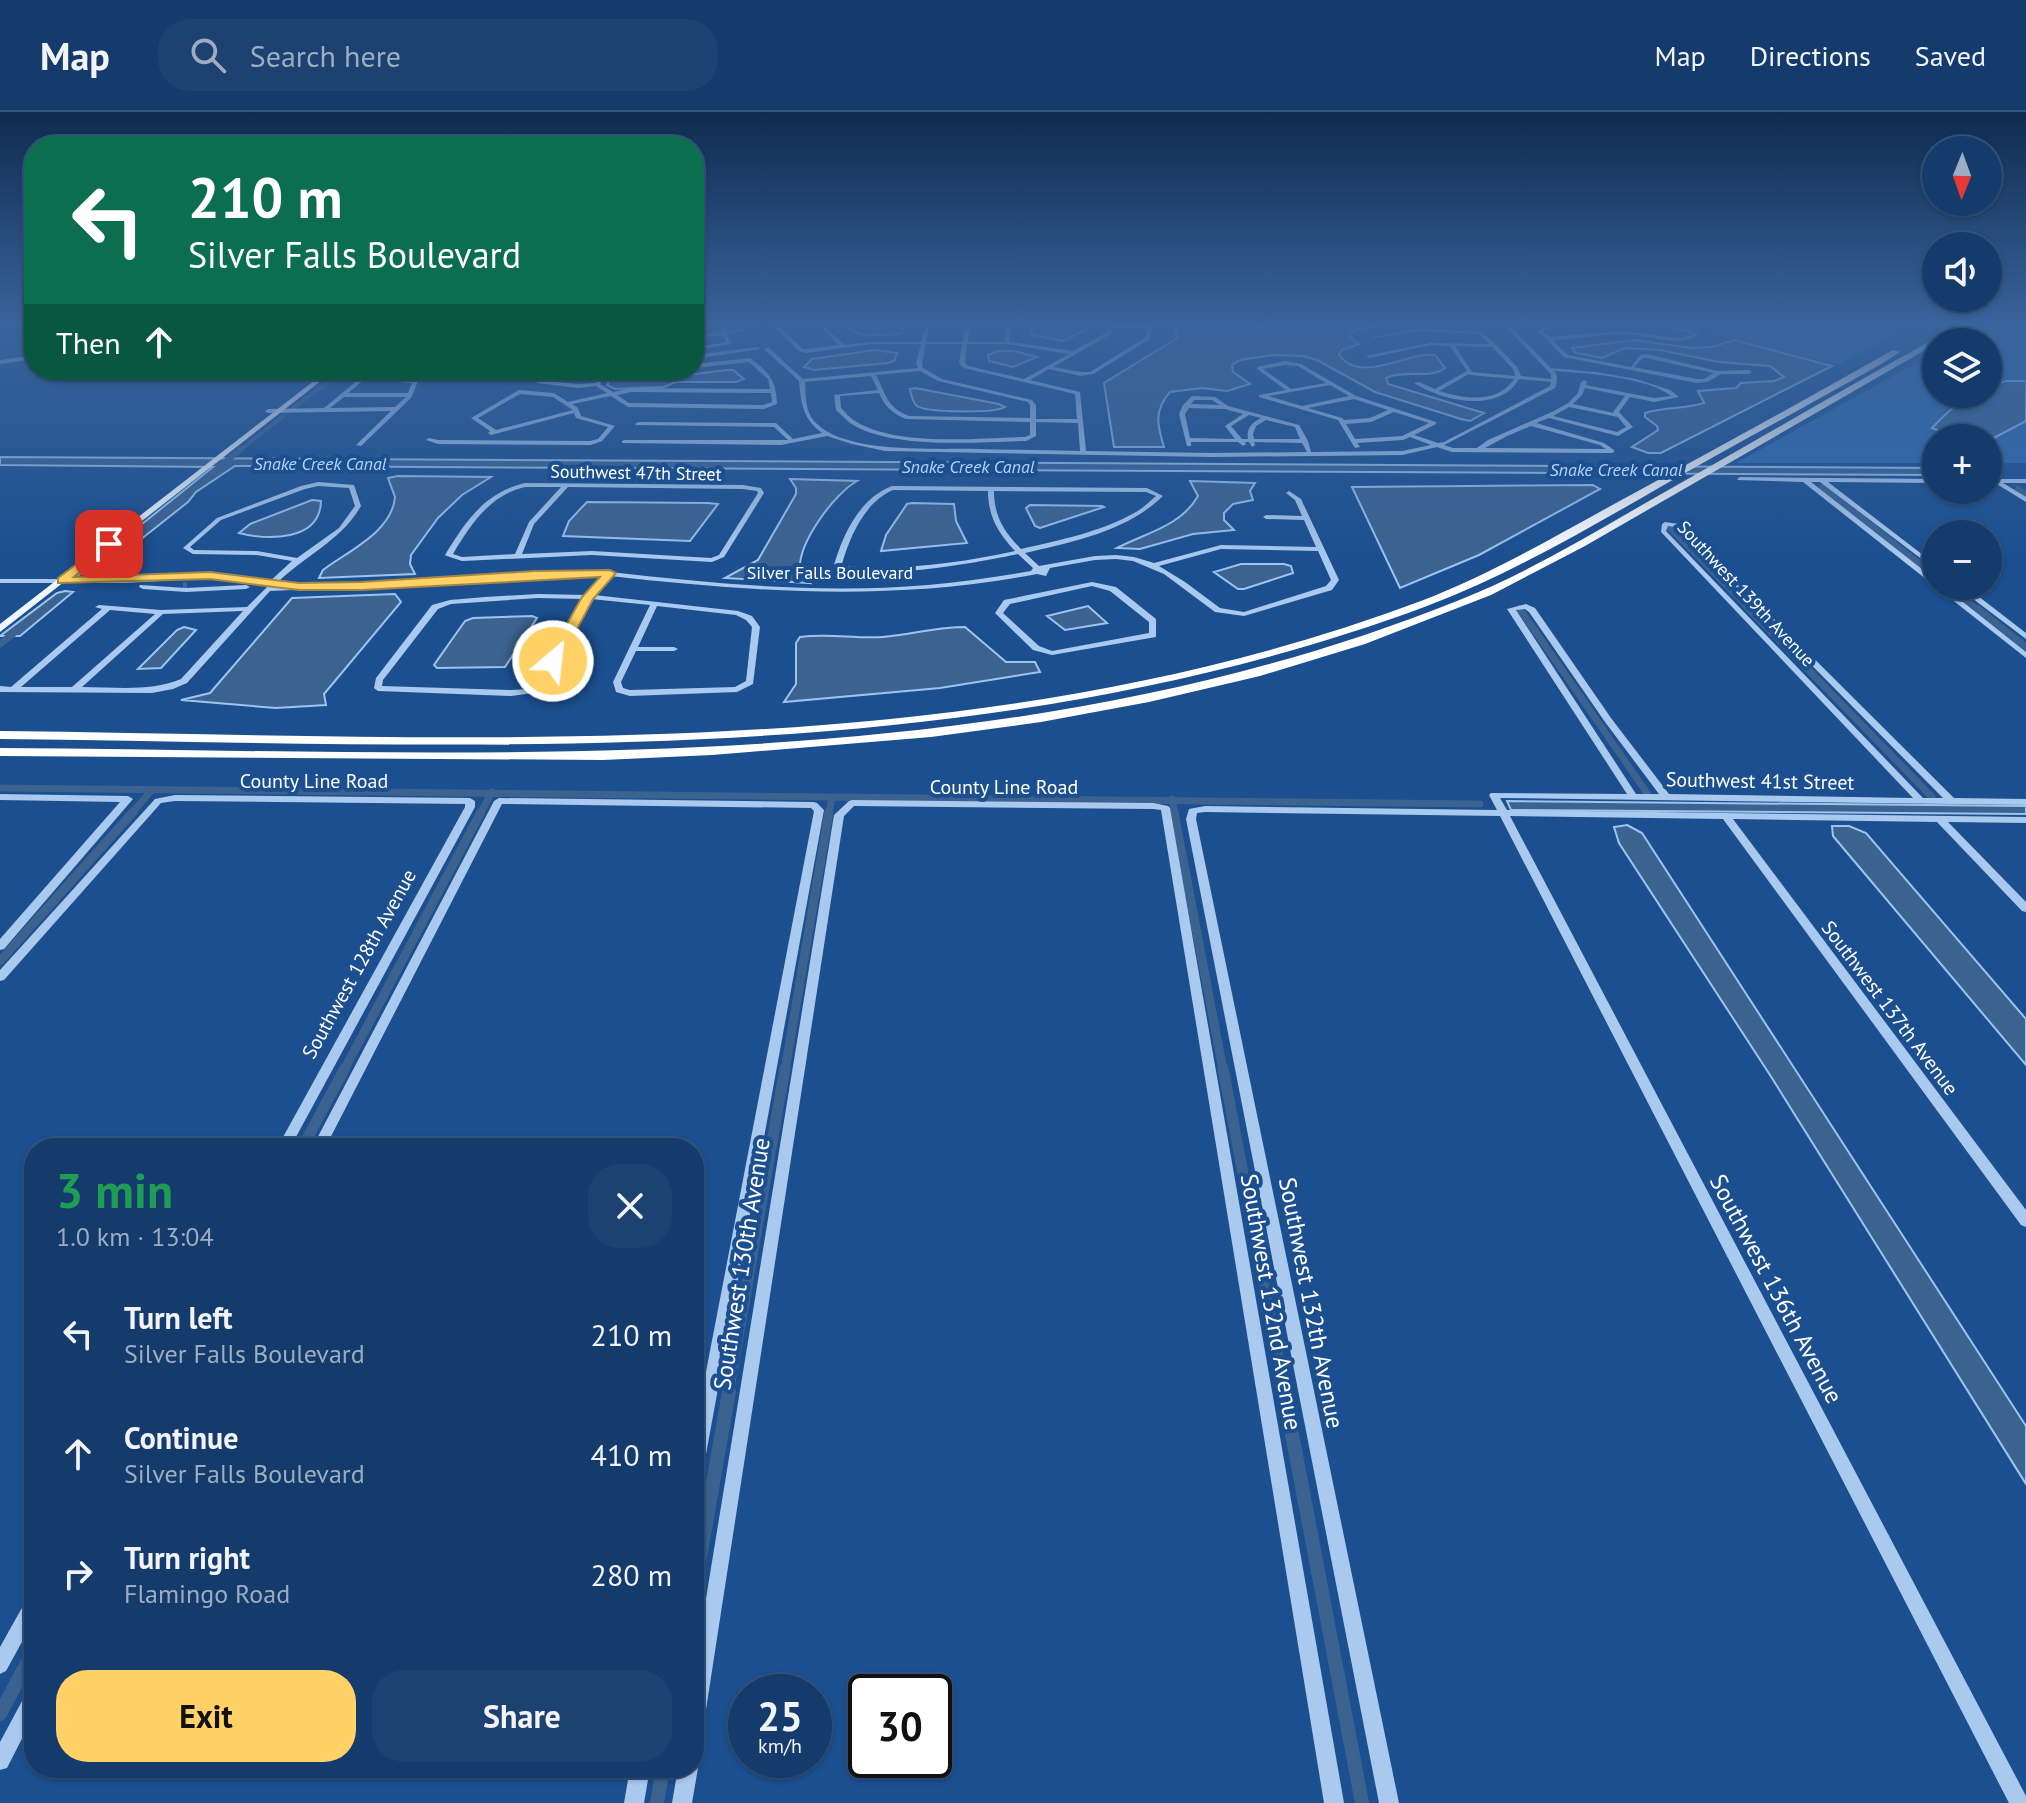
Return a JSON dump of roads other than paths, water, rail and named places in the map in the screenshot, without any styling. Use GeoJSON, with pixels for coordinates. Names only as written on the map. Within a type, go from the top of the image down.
{"type":"FeatureCollection","features":[{"type":"Feature","properties":{"kind":"highway"},"geometry":{"type":"LineString","coordinates":[[0,735],[637,739],[755,734],[984,710],[1087,694],[1203,670],[1370,623],[1427,602],[1513,564],[1806,402]]}},
{"type":"Feature","properties":{"kind":"highway"},"geometry":{"type":"LineString","coordinates":[[0,752],[557,756],[696,753],[883,737],[1119,704],[1238,677],[1408,625],[1511,582],[1832,402]]}},
{"type":"Feature","properties":{"kind":"main road"},"geometry":{"type":"LineString","coordinates":[[0,629],[284,402]]}},
{"type":"Feature","properties":{"kind":"main road"},"geometry":{"type":"LineString","coordinates":[[199,468],[207,457],[286,402]]}},
{"type":"Feature","properties":{"kind":"main road"},"geometry":{"type":"LineString","coordinates":[[0,622],[53,584]]}},
{"type":"Feature","properties":{"kind":"street"},"geometry":{"type":"LineString","coordinates":[[326,409],[335,402]]}},
{"type":"Feature","properties":{"kind":"street"},"geometry":{"type":"LineString","coordinates":[[359,445],[403,402]]}},
{"type":"Feature","properties":{"kind":"street"},"geometry":{"type":"LineString","coordinates":[[495,432],[474,418],[502,402]]}},
{"type":"Feature","properties":{"kind":"street"},"geometry":{"type":"LineString","coordinates":[[429,440],[596,442],[612,426],[584,419],[563,402]]}},
{"type":"Feature","properties":{"kind":"street"},"geometry":{"type":"LineString","coordinates":[[566,404],[574,402]]}},
{"type":"Feature","properties":{"kind":"street"},"geometry":{"type":"LineString","coordinates":[[623,402],[628,405],[773,405],[773,402]]}},
{"type":"Feature","properties":{"kind":"street"},"geometry":{"type":"LineString","coordinates":[[806,402],[809,419],[827,434],[885,449],[1251,454],[1402,453],[1438,446],[1527,402]]}},
{"type":"Feature","properties":{"kind":"street"},"geometry":{"type":"LineString","coordinates":[[837,402],[838,409],[851,422],[875,432],[912,438],[1030,438],[1033,436],[1031,402]]}},
{"type":"Feature","properties":{"kind":"street"},"geometry":{"type":"LineString","coordinates":[[885,402],[893,413],[908,418],[1081,421]]}},
{"type":"Feature","properties":{"kind":"street"},"geometry":{"type":"LineString","coordinates":[[1079,402],[1083,453]]}},
{"type":"Feature","properties":{"kind":"street"},"geometry":{"type":"LineString","coordinates":[[1188,452],[1183,423],[1185,406],[1189,402]]}},
{"type":"Feature","properties":{"kind":"street"},"geometry":{"type":"LineString","coordinates":[[1220,402],[1225,407]]}},
{"type":"Feature","properties":{"kind":"street"},"geometry":{"type":"LineString","coordinates":[[1282,402],[1343,422],[1371,420],[1395,409]]}},
{"type":"Feature","properties":{"kind":"street"},"geometry":{"type":"LineString","coordinates":[[1303,408],[1331,402]]}},
{"type":"Feature","properties":{"kind":"street"},"geometry":{"type":"LineString","coordinates":[[1353,441],[1412,436],[1433,424],[1433,421],[1371,402]]}},
{"type":"Feature","properties":{"kind":"street"},"geometry":{"type":"LineString","coordinates":[[1532,424],[1571,402]]}},
{"type":"Feature","properties":{"kind":"street"},"geometry":{"type":"LineString","coordinates":[[1547,416],[1618,434],[1629,424],[1616,412],[1624,402]]}},
{"type":"Feature","properties":{"kind":"street"},"geometry":{"type":"LineString","coordinates":[[1568,405],[1619,416]]}},
{"type":"Feature","properties":{"kind":"street"},"geometry":{"type":"LineString","coordinates":[[1185,406],[1225,407],[1300,428],[1310,452]]}},
{"type":"Feature","properties":{"kind":"street"},"geometry":{"type":"LineString","coordinates":[[272,412],[326,409],[394,412]]}},
{"type":"Feature","properties":{"kind":"street"},"geometry":{"type":"LineString","coordinates":[[481,442],[495,432],[575,411]]}},
{"type":"Feature","properties":{"kind":"street"},"geometry":{"type":"LineString","coordinates":[[272,412],[394,412]]}},
{"type":"Feature","properties":{"kind":"street"},"geometry":{"type":"LineString","coordinates":[[1510,412],[1539,420]]}},
{"type":"Feature","properties":{"kind":"street"},"geometry":{"type":"LineString","coordinates":[[1248,413],[1228,426],[1251,454]]}},
{"type":"Feature","properties":{"kind":"street"},"geometry":{"type":"LineString","coordinates":[[1251,454],[1253,425],[1265,418]]}},
{"type":"Feature","properties":{"kind":"street"},"geometry":{"type":"LineString","coordinates":[[1343,422],[1358,450]]}},
{"type":"Feature","properties":{"kind":"street"},"geometry":{"type":"LineString","coordinates":[[638,424],[776,425],[793,442]]}},
{"type":"Feature","properties":{"kind":"street"},"geometry":{"type":"LineString","coordinates":[[650,442],[662,424]]}},
{"type":"Feature","properties":{"kind":"street"},"geometry":{"type":"LineString","coordinates":[[1412,436],[1438,446],[1480,450],[1612,451],[1602,444],[1532,424],[1523,425],[1480,450]]}},
{"type":"Feature","properties":{"kind":"street"},"geometry":{"type":"LineString","coordinates":[[624,442],[793,442],[827,434]]}},
{"type":"Feature","properties":{"kind":"street"},"geometry":{"type":"LineString","coordinates":[[1188,440],[1305,441]]}},
{"type":"Feature","properties":{"kind":"street"},"geometry":{"type":"LineString","coordinates":[[1494,440],[1502,450]]}},
{"type":"Feature","properties":{"kind":"street"},"geometry":{"type":"LineString","coordinates":[[1740,479],[1922,481]]}},
{"type":"Feature","properties":{"kind":"street"},"geometry":{"type":"LineString","coordinates":[[1805,480],[1922,573]]}},
{"type":"Feature","properties":{"kind":"street"},"geometry":{"type":"LineString","coordinates":[[1823,481],[1922,557]]}},
{"type":"Feature","properties":{"kind":"street"},"geometry":{"type":"LineString","coordinates":[[2002,481],[2026,484]]}},
{"type":"Feature","properties":{"kind":"street"},"geometry":{"type":"LineString","coordinates":[[0,689],[152,690],[184,681],[296,560],[333,536],[354,515],[358,506],[357,495],[349,485],[311,485],[219,519],[187,546],[188,550],[257,553],[296,560]]}},
{"type":"Feature","properties":{"kind":"street"},"geometry":{"type":"LineString","coordinates":[[566,486],[531,523],[518,555],[619,555]]}},
{"type":"Feature","properties":{"kind":"street","name":"Southwest 47th Street"},"geometry":{"type":"LineString","coordinates":[[518,555],[452,558],[449,555],[471,523],[501,491],[513,487],[759,489],[761,493],[722,556],[712,560],[619,555]]}},
{"type":"Feature","properties":{"kind":"street"},"geometry":{"type":"LineString","coordinates":[[2002,487],[2026,500]]}},
{"type":"Feature","properties":{"kind":"street"},"geometry":{"type":"LineString","coordinates":[[991,489],[992,517],[1006,538],[1041,571],[1065,590],[1100,585],[1113,589],[1153,621],[1153,635],[1061,653],[1044,652],[999,613],[1007,602],[1065,590]]}},
{"type":"Feature","properties":{"kind":"street"},"geometry":{"type":"LineString","coordinates":[[991,489],[1147,490],[1160,496],[1120,524],[1020,552],[941,565],[878,569],[842,568],[838,565],[850,533],[883,490],[991,489]]}},
{"type":"Feature","properties":{"kind":"street"},"geometry":{"type":"LineString","coordinates":[[1156,565],[1218,610],[1230,614],[1329,588],[1335,583],[1321,549],[1298,499],[1289,493]]}},
{"type":"Feature","properties":{"kind":"street"},"geometry":{"type":"LineString","coordinates":[[1266,517],[1307,518]]}},
{"type":"Feature","properties":{"kind":"street","name":"Southwest 139th Avenue"},"geometry":{"type":"LineString","coordinates":[[1921,801],[1663,531],[1665,524],[1677,525],[1951,801]]}},
{"type":"Feature","properties":{"kind":"street"},"geometry":{"type":"LineString","coordinates":[[1156,565],[1221,547],[1321,549]]}},
{"type":"Feature","properties":{"kind":"street"},"geometry":{"type":"LineString","coordinates":[[619,555],[588,597],[541,683],[531,691],[480,693],[378,688],[379,680],[435,607],[450,602],[505,598],[588,597],[654,604],[738,613],[749,618],[756,627],[752,678],[746,686],[630,693],[619,690],[617,682],[654,604]]}},
{"type":"Feature","properties":{"kind":"street","name":"Silver Falls Boulevard"},"geometry":{"type":"LineString","coordinates":[[53,584],[299,586],[583,575],[624,576],[766,591],[863,593],[973,583],[1098,557],[1125,558],[1156,565]]}},
{"type":"Feature","properties":{"kind":"street","name":"Silver Falls Boulevard"},"geometry":{"type":"LineString","coordinates":[[53,584],[210,576],[270,586]]}},
{"type":"Feature","properties":{"kind":"street"},"geometry":{"type":"LineString","coordinates":[[0,583],[53,584]]}},
{"type":"Feature","properties":{"kind":"street"},"geometry":{"type":"LineString","coordinates":[[1956,600],[2026,656]]}},
{"type":"Feature","properties":{"kind":"street"},"geometry":{"type":"LineString","coordinates":[[1978,600],[2026,637]]}},
{"type":"Feature","properties":{"kind":"street"},"geometry":{"type":"LineString","coordinates":[[1634,798],[1511,609],[1526,606],[1532,610],[1608,720],[1667,798]]}},
{"type":"Feature","properties":{"kind":"street"},"geometry":{"type":"LineString","coordinates":[[13,689],[104,608],[161,612],[248,609]]}},
{"type":"Feature","properties":{"kind":"street"},"geometry":{"type":"LineString","coordinates":[[75,689],[161,612]]}},
{"type":"Feature","properties":{"kind":"street"},"geometry":{"type":"LineString","coordinates":[[633,649],[674,649]]}},
{"type":"Feature","properties":{"kind":"street","name":"Southwest 41st Street"},"geometry":{"type":"LineString","coordinates":[[1494,795],[2026,802]]}},
{"type":"Feature","properties":{"kind":"street","name":"Southwest 136th Avenue"},"geometry":{"type":"LineString","coordinates":[[1494,795],[2019,1803]]}},
{"type":"Feature","properties":{"kind":"street"},"geometry":{"type":"LineString","coordinates":[[0,797],[128,799],[0,946]]}},
{"type":"Feature","properties":{"kind":"street","name":"County Line Road"},"geometry":{"type":"LineString","coordinates":[[0,977],[158,801],[175,798],[470,801]]}},
{"type":"Feature","properties":{"kind":"street","name":"Southwest 128th Avenue"},"geometry":{"type":"LineString","coordinates":[[288,1138],[470,807],[470,801]]}},
{"type":"Feature","properties":{"kind":"street","name":"Southwest 130th Avenue"},"geometry":{"type":"LineString","coordinates":[[323,1138],[499,801],[814,805],[819,810],[704,1423]]}},
{"type":"Feature","properties":{"kind":"street","name":"County Line Road"},"geometry":{"type":"LineString","coordinates":[[844,808],[852,803],[1165,808]]}},
{"type":"Feature","properties":{"kind":"street","name":"Southwest 130th Avenue"},"geometry":{"type":"LineString","coordinates":[[704,1666],[839,815],[844,808]]}},
{"type":"Feature","properties":{"kind":"street","name":"Southwest 132nd Avenue"},"geometry":{"type":"LineString","coordinates":[[1165,808],[1334,1803]]}},
{"type":"Feature","properties":{"kind":"street","name":"Southwest 132th Avenue"},"geometry":{"type":"LineString","coordinates":[[1389,1803],[1193,830],[1192,811],[1503,813]]}},
{"type":"Feature","properties":{"kind":"street"},"geometry":{"type":"LineString","coordinates":[[1503,813],[2026,820]]}},
{"type":"Feature","properties":{"kind":"street","name":"Southwest 137th Avenue"},"geometry":{"type":"LineString","coordinates":[[1726,816],[2026,1221]]}},
{"type":"Feature","properties":{"kind":"street"},"geometry":{"type":"LineString","coordinates":[[1940,819],[2026,908]]}},
{"type":"Feature","properties":{"kind":"street"},"geometry":{"type":"LineString","coordinates":[[0,1665],[24,1621]]}},
{"type":"Feature","properties":{"kind":"street"},"geometry":{"type":"LineString","coordinates":[[0,1761],[24,1715]]}},
{"type":"Feature","properties":{"kind":"street"},"geometry":{"type":"LineString","coordinates":[[634,1803],[638,1778]]}},
{"type":"Feature","properties":{"kind":"street"},"geometry":{"type":"LineString","coordinates":[[682,1803],[686,1778]]}},
{"type":"Feature","properties":{"kind":"water"},"geometry":{"type":"Polygon","coordinates":[[[914,402],[988,402],[1005,407],[947,411],[917,406],[914,402]]]}},
{"type":"Feature","properties":{"kind":"water"},"geometry":{"type":"Polygon","coordinates":[[[1107,402],[1163,402],[1158,418],[1164,447],[1114,447],[1107,402]]]}},
{"type":"Feature","properties":{"kind":"water"},"geometry":{"type":"Polygon","coordinates":[[[1407,402],[1447,402],[1484,413],[1470,421],[1407,402]]]}},
{"type":"Feature","properties":{"kind":"water"},"geometry":{"type":"Polygon","coordinates":[[[1761,402],[1661,453],[1648,453],[1632,447],[1658,430],[1645,417],[1645,413],[1704,403],[1761,402]]]}},
{"type":"Feature","properties":{"kind":"water"},"geometry":{"type":"Polygon","coordinates":[[[2002,402],[2026,402],[2026,421],[2002,434],[2002,424],[1936,424],[1953,408],[2002,408],[2002,402]]]}},
{"type":"Feature","properties":{"kind":"water"},"geometry":{"type":"Polygon","coordinates":[[[0,457],[1922,468],[1922,475],[235,466],[196,492],[188,502],[92,578],[76,577],[213,467],[0,465],[0,457]]]}},
{"type":"Feature","properties":{"kind":"water"},"geometry":{"type":"Polygon","coordinates":[[[491,477],[462,495],[438,518],[411,555],[410,564],[415,574],[319,578],[323,570],[367,540],[386,520],[395,497],[388,478],[491,477]]]}},
{"type":"Feature","properties":{"kind":"water"},"geometry":{"type":"Polygon","coordinates":[[[790,479],[857,481],[828,508],[804,547],[800,571],[810,583],[725,578],[758,560],[796,494],[790,479]]]}},
{"type":"Feature","properties":{"kind":"water"},"geometry":{"type":"Polygon","coordinates":[[[1190,481],[1255,483],[1250,491],[1253,500],[1233,504],[1224,513],[1224,520],[1234,530],[1193,534],[1140,549],[1117,548],[1162,528],[1182,515],[1198,496],[1190,481]]]}},
{"type":"Feature","properties":{"kind":"water"},"geometry":{"type":"Polygon","coordinates":[[[1593,485],[1600,489],[1479,555],[1400,588],[1352,487],[1593,485]]]}},
{"type":"Feature","properties":{"kind":"water"},"geometry":{"type":"Polygon","coordinates":[[[312,500],[321,501],[318,514],[312,524],[302,531],[277,537],[239,533],[250,524],[312,500]]]}},
{"type":"Feature","properties":{"kind":"water"},"geometry":{"type":"Polygon","coordinates":[[[587,502],[718,504],[690,541],[563,536],[569,521],[587,502]]]}},
{"type":"Feature","properties":{"kind":"water"},"geometry":{"type":"Polygon","coordinates":[[[907,504],[954,504],[956,521],[967,543],[881,551],[886,535],[907,504]]]}},
{"type":"Feature","properties":{"kind":"water"},"geometry":{"type":"Polygon","coordinates":[[[1030,505],[1104,507],[1040,528],[1035,526],[1026,508],[1030,505]]]}},
{"type":"Feature","properties":{"kind":"water"},"geometry":{"type":"Polygon","coordinates":[[[1241,564],[1284,564],[1291,566],[1293,573],[1238,589],[1214,572],[1241,564]]]}},
{"type":"Feature","properties":{"kind":"water"},"geometry":{"type":"Polygon","coordinates":[[[73,592],[20,636],[0,636],[57,593],[73,592]]]}},
{"type":"Feature","properties":{"kind":"water"},"geometry":{"type":"Polygon","coordinates":[[[395,594],[401,602],[324,694],[326,705],[276,708],[181,700],[210,693],[292,598],[395,594]]]}},
{"type":"Feature","properties":{"kind":"water"},"geometry":{"type":"Polygon","coordinates":[[[1088,606],[1107,623],[1065,630],[1047,616],[1088,606]]]}},
{"type":"Feature","properties":{"kind":"water"},"geometry":{"type":"Polygon","coordinates":[[[537,618],[505,667],[437,668],[434,665],[465,621],[537,618]]]}},
{"type":"Feature","properties":{"kind":"water"},"geometry":{"type":"Polygon","coordinates":[[[184,627],[196,630],[161,668],[138,669],[177,630],[184,627]]]}},
{"type":"Feature","properties":{"kind":"water"},"geometry":{"type":"Polygon","coordinates":[[[965,627],[1006,662],[1035,662],[1040,672],[940,688],[784,702],[796,684],[796,643],[800,637],[883,637],[965,627]]]}},
{"type":"Feature","properties":{"kind":"water"},"geometry":{"type":"Polygon","coordinates":[[[1507,801],[2026,806],[2026,814],[1511,810],[1507,801]]]}},
{"type":"Feature","properties":{"kind":"water"},"geometry":{"type":"Polygon","coordinates":[[[1627,825],[1642,833],[2026,1426],[2026,1484],[1770,1075],[1619,843],[1614,827],[1627,825]]]}},
{"type":"Feature","properties":{"kind":"water"},"geometry":{"type":"Polygon","coordinates":[[[1832,826],[1849,826],[1866,833],[2026,1019],[2026,1065],[1833,836],[1832,826]]]}},
{"type":"Feature","properties":{"kind":"waterway"},"geometry":{"type":"LineString","coordinates":[[293,408],[301,402]]}},
{"type":"Feature","properties":{"kind":"waterway"},"geometry":{"type":"LineString","coordinates":[[239,451],[283,416]]}},
{"type":"Feature","properties":{"kind":"waterway","name":"Snake Creek Canal"},"geometry":{"type":"LineString","coordinates":[[220,466],[241,449]]}},
{"type":"Feature","properties":{"kind":"waterway"},"geometry":{"type":"LineString","coordinates":[[1822,487],[1922,565]]}},
{"type":"Feature","properties":{"kind":"waterway"},"geometry":{"type":"LineString","coordinates":[[2018,489],[2026,495]]}},
{"type":"Feature","properties":{"kind":"waterway"},"geometry":{"type":"LineString","coordinates":[[1668,526],[1751,611]]}},
{"type":"Feature","properties":{"kind":"waterway"},"geometry":{"type":"LineString","coordinates":[[1966,600],[1980,611]]}},
{"type":"Feature","properties":{"kind":"waterway"},"geometry":{"type":"LineString","coordinates":[[1520,609],[1647,793]]}},
{"type":"Feature","properties":{"kind":"waterway"},"geometry":{"type":"LineString","coordinates":[[1749,609],[1932,797]]}},
{"type":"Feature","properties":{"kind":"waterway"},"geometry":{"type":"LineString","coordinates":[[1978,609],[2026,647]]}},
{"type":"Feature","properties":{"kind":"waterway"},"geometry":{"type":"LineString","coordinates":[[0,644],[19,629]]}},
{"type":"Feature","properties":{"kind":"waterway"},"geometry":{"type":"LineString","coordinates":[[0,788],[491,793]]}},
{"type":"Feature","properties":{"kind":"waterway"},"geometry":{"type":"LineString","coordinates":[[131,814],[152,790]]}},
{"type":"Feature","properties":{"kind":"waterway"},"geometry":{"type":"LineString","coordinates":[[480,814],[491,793]]}},
{"type":"Feature","properties":{"kind":"waterway"},"geometry":{"type":"LineString","coordinates":[[491,793],[1172,801]]}},
{"type":"Feature","properties":{"kind":"waterway"},"geometry":{"type":"LineString","coordinates":[[829,814],[832,797]]}},
{"type":"Feature","properties":{"kind":"waterway"},"geometry":{"type":"LineString","coordinates":[[1172,801],[1480,804]]}},
{"type":"Feature","properties":{"kind":"waterway"},"geometry":{"type":"LineString","coordinates":[[1172,801],[1175,814]]}},
{"type":"Feature","properties":{"kind":"waterway"},"geometry":{"type":"LineString","coordinates":[[0,961],[133,812]]}},
{"type":"Feature","properties":{"kind":"waterway"},"geometry":{"type":"LineString","coordinates":[[344,1070],[481,812]]}},
{"type":"Feature","properties":{"kind":"waterway"},"geometry":{"type":"LineString","coordinates":[[785,1070],[829,812]]}},
{"type":"Feature","properties":{"kind":"waterway"},"geometry":{"type":"LineString","coordinates":[[1174,812],[1223,1070]]}},
{"type":"Feature","properties":{"kind":"waterway"},"geometry":{"type":"LineString","coordinates":[[307,1138],[345,1068]]}},
{"type":"Feature","properties":{"kind":"waterway"},"geometry":{"type":"LineString","coordinates":[[728,1394],[785,1068]]}},
{"type":"Feature","properties":{"kind":"waterway"},"geometry":{"type":"LineString","coordinates":[[1223,1068],[1285,1394]]}},
{"type":"Feature","properties":{"kind":"waterway"},"geometry":{"type":"LineString","coordinates":[[704,1534],[729,1392]]}},
{"type":"Feature","properties":{"kind":"waterway"},"geometry":{"type":"LineString","coordinates":[[1284,1392],[1362,1803]]}},
{"type":"Feature","properties":{"kind":"waterway"},"geometry":{"type":"LineString","coordinates":[[0,1714],[24,1669]]}},
{"type":"Feature","properties":{"kind":"waterway"},"geometry":{"type":"LineString","coordinates":[[657,1803],[661,1778]]}}]}
